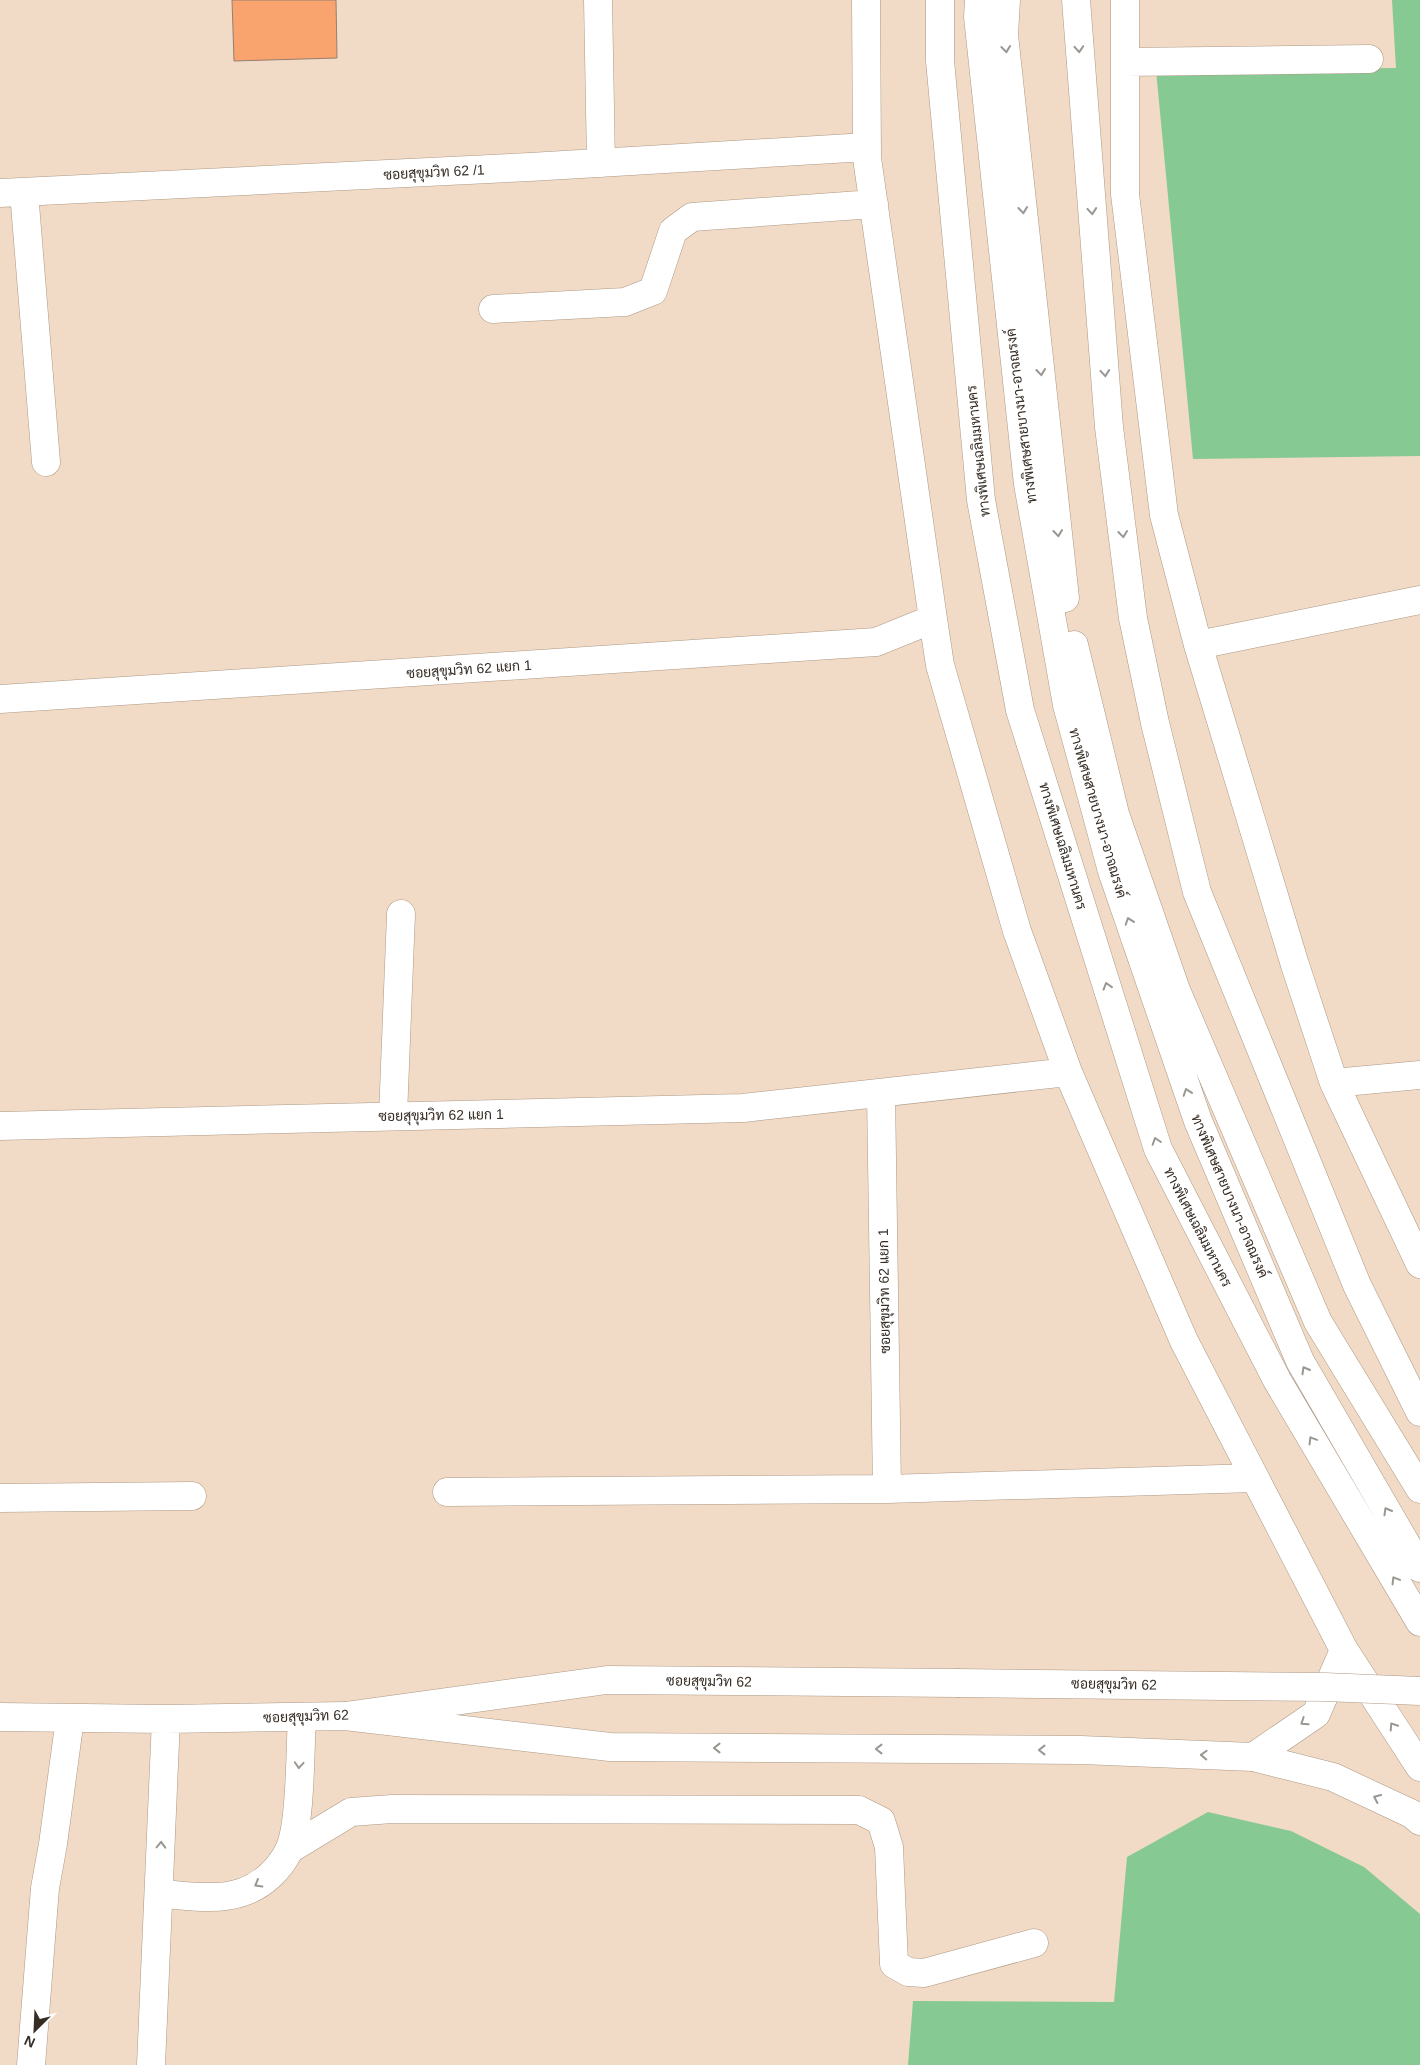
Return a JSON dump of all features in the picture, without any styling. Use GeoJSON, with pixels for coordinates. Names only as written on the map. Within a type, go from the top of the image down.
{"type":"FeatureCollection","features":[{"type":"Feature","properties":{"kind":"main road"},"geometry":{"type":"LineString","coordinates":[[598,0],[601,163]]}},
{"type":"Feature","properties":{"kind":"main road"},"geometry":{"type":"LineString","coordinates":[[866,0],[867,147],[940,665],[1017,931],[1068,1072],[1184,1340],[1344,1650],[1420,1767]]}},
{"type":"Feature","properties":{"kind":"main road","name":"ทางพิเศษเฉลิมมหานคร"},"geometry":{"type":"LineString","coordinates":[[940,0],[940,61],[982,500],[1020,710],[1158,1149],[1277,1380],[1420,1622]]}},
{"type":"Feature","properties":{"kind":"main road","name":"ทางพิเศษสายบางนา-อาจณรงค์"},"geometry":{"type":"LineString","coordinates":[[979,0],[978,16],[1028,484],[1068,705],[1112,871],[1198,1121],[1300,1361],[1420,1568]]}},
{"type":"Feature","properties":{"kind":"main road"},"geometry":{"type":"LineString","coordinates":[[1006,0],[1004,35],[1067,618],[1115,814],[1176,990],[1318,1322],[1420,1488]]}},
{"type":"Feature","properties":{"kind":"main road"},"geometry":{"type":"LineString","coordinates":[[1076,0],[1109,426],[1133,618],[1155,723],[1197,892],[1357,1285],[1420,1412]]}},
{"type":"Feature","properties":{"kind":"main road"},"geometry":{"type":"LineString","coordinates":[[1125,0],[1125,194],[1163,505],[1198,645],[1295,964],[1334,1083],[1420,1264]]}},
{"type":"Feature","properties":{"kind":"main road"},"geometry":{"type":"LineString","coordinates":[[1125,62],[1369,59]]}},
{"type":"Feature","properties":{"kind":"main road","name":"ซอยสุขุมวิท 62 /1"},"geometry":{"type":"LineString","coordinates":[[12,193],[601,163],[867,147]]}},
{"type":"Feature","properties":{"kind":"main road"},"geometry":{"type":"LineString","coordinates":[[12,193],[46,462]]}},
{"type":"Feature","properties":{"kind":"main road"},"geometry":{"type":"LineString","coordinates":[[493,309],[625,302],[653,291],[673,231],[692,217],[874,204]]}},
{"type":"Feature","properties":{"kind":"main road"},"geometry":{"type":"LineString","coordinates":[[1198,645],[1420,600]]}},
{"type":"Feature","properties":{"kind":"main road","name":"ซอยสุขุมวิท 62 แยก 1"},"geometry":{"type":"LineString","coordinates":[[0,699],[876,642],[933,619]]}},
{"type":"Feature","properties":{"kind":"main road"},"geometry":{"type":"LineString","coordinates":[[393,1116],[401,914]]}},
{"type":"Feature","properties":{"kind":"main road","name":"ซอยสุขุมวิท 62 แยก 1"},"geometry":{"type":"LineString","coordinates":[[0,1126],[743,1108],[1068,1072]]}},
{"type":"Feature","properties":{"kind":"main road"},"geometry":{"type":"LineString","coordinates":[[1334,1083],[1420,1075]]}},
{"type":"Feature","properties":{"kind":"main road","name":"ซอยสุขุมวิท 62 แยก 1"},"geometry":{"type":"LineString","coordinates":[[881,1093],[887,1489]]}},
{"type":"Feature","properties":{"kind":"main road"},"geometry":{"type":"LineString","coordinates":[[446,1492],[887,1489],[1254,1478]]}},
{"type":"Feature","properties":{"kind":"main road"},"geometry":{"type":"LineString","coordinates":[[0,1498],[192,1496]]}},
{"type":"Feature","properties":{"kind":"main road"},"geometry":{"type":"LineString","coordinates":[[1253,1757],[1316,1714],[1344,1650]]}},
{"type":"Feature","properties":{"kind":"main road","name":"ซอยสุขุมวิท 62"},"geometry":{"type":"LineString","coordinates":[[0,1717],[166,1719],[345,1716],[606,1680],[1325,1687],[1420,1691]]}},
{"type":"Feature","properties":{"kind":"main road"},"geometry":{"type":"LineString","coordinates":[[345,1716],[610,1747],[1081,1750],[1253,1757],[1333,1778],[1412,1814],[1420,1821]]}},
{"type":"Feature","properties":{"kind":"main road"},"geometry":{"type":"LineString","coordinates":[[290,1849],[296,1818],[302,1717]]}},
{"type":"Feature","properties":{"kind":"main road"},"geometry":{"type":"LineString","coordinates":[[32,2065],[45,1888],[53,1844],[70,1718]]}},
{"type":"Feature","properties":{"kind":"main road"},"geometry":{"type":"LineString","coordinates":[[151,2065],[166,1719]]}},
{"type":"Feature","properties":{"kind":"main road"},"geometry":{"type":"LineString","coordinates":[[159,1893],[204,1897],[242,1893],[271,1876],[290,1849],[351,1812],[392,1809],[859,1810],[881,1821],[889,1847],[894,1964],[908,1972],[924,1973],[1034,1943]]}},
{"type":"Feature","properties":{"kind":"green space"},"geometry":{"type":"Polygon","coordinates":[[[1392,0],[1420,0],[1420,456],[1193,459],[1156,70],[1396,68],[1392,0]]]}},
{"type":"Feature","properties":{"kind":"green space"},"geometry":{"type":"Polygon","coordinates":[[[1208,1812],[1291,1831],[1364,1867],[1420,1914],[1420,2065],[908,2065],[913,2001],[1114,2002],[1127,1857],[1208,1812]]]}},
{"type":"Feature","properties":{"kind":"building"},"geometry":{"type":"Polygon","coordinates":[[[232,0],[336,0],[337,58],[234,61],[232,0]]]}}]}
